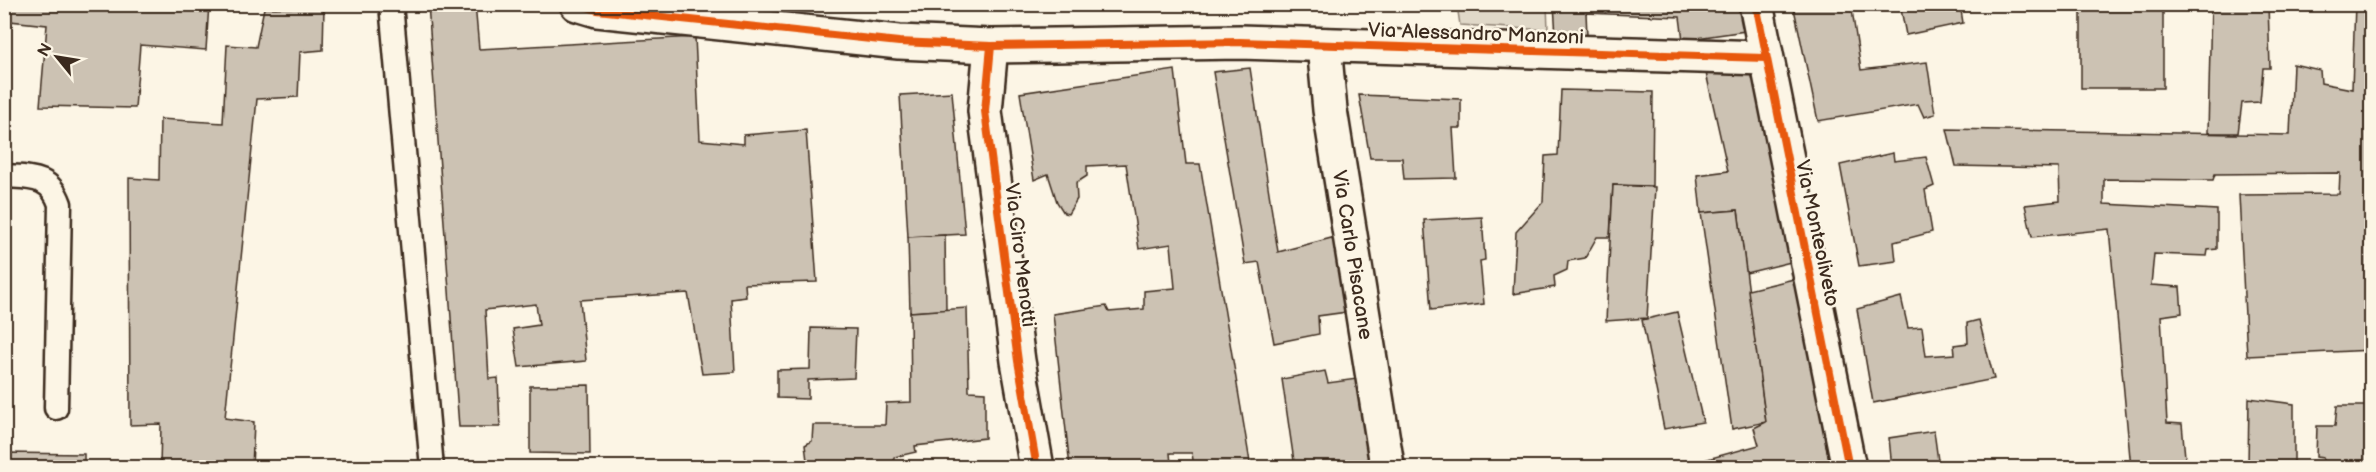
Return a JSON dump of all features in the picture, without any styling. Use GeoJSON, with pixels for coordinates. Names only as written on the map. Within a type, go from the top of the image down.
{"type":"FeatureCollection","features":[{"type":"Feature","properties":{"kind":"street","name":"Via Alessandro Manzoni"},"geometry":{"type":"LineString","coordinates":[[577,4],[597,10],[899,42],[991,46],[1240,42],[1765,58]]}},
{"type":"Feature","properties":{"kind":"street","name":"Via Monteoliveto"},"geometry":{"type":"LineString","coordinates":[[1755,4],[1849,468]]}},
{"type":"Feature","properties":{"kind":"street","name":"Via Carlo Pisacane"},"geometry":{"type":"LineString","coordinates":[[1324,45],[1330,110],[1387,465]]}},
{"type":"Feature","properties":{"kind":"street","name":"Via Ciro Menotti"},"geometry":{"type":"LineString","coordinates":[[991,46],[986,111],[1018,361],[1037,468]]}},
{"type":"Feature","properties":{"kind":"lane"},"geometry":{"type":"LineString","coordinates":[[391,4],[432,468]]}},
{"type":"Feature","properties":{"kind":"lane"},"geometry":{"type":"LineString","coordinates":[[4,176],[36,179],[47,183],[56,191],[60,204],[56,408]]}},
{"type":"Feature","properties":{"kind":"shaded area"},"geometry":{"type":"Polygon","coordinates":[[[1457,5],[1547,5],[1548,30],[1460,25],[1457,5]]]}},
{"type":"Feature","properties":{"kind":"building"},"geometry":{"type":"Polygon","coordinates":[[[11,4],[209,4],[206,50],[140,45],[135,108],[40,106],[47,25],[10,21],[11,4]]]}},
{"type":"Feature","properties":{"kind":"building"},"geometry":{"type":"Polygon","coordinates":[[[428,4],[475,4],[479,49],[695,37],[700,140],[744,144],[744,135],[806,130],[817,282],[745,284],[746,297],[731,299],[735,372],[702,374],[688,293],[580,300],[586,361],[519,367],[513,329],[539,325],[536,304],[485,310],[489,379],[498,378],[500,427],[459,427],[428,4]]]}},
{"type":"Feature","properties":{"kind":"building"},"geometry":{"type":"Polygon","coordinates":[[[1554,4],[1747,4],[1752,30],[1683,40],[1680,17],[1586,13],[1587,35],[1556,36],[1554,4]]]}},
{"type":"Feature","properties":{"kind":"building"},"geometry":{"type":"Polygon","coordinates":[[[1793,4],[1862,4],[1852,10],[1861,70],[1927,62],[1935,114],[1924,117],[1918,104],[1818,121],[1793,4]]]}},
{"type":"Feature","properties":{"kind":"building"},"geometry":{"type":"Polygon","coordinates":[[[1900,4],[1960,4],[1963,23],[1906,35],[1900,4]]]}},
{"type":"Feature","properties":{"kind":"building"},"geometry":{"type":"Polygon","coordinates":[[[2211,4],[2268,4],[2270,68],[2263,68],[2260,102],[2242,103],[2238,133],[2208,133],[2211,4]]]}},
{"type":"Feature","properties":{"kind":"building"},"geometry":{"type":"Polygon","coordinates":[[[2355,4],[2372,4],[2372,350],[2247,356],[2239,195],[2339,194],[2340,173],[2215,174],[2213,180],[2104,179],[2104,204],[2217,210],[2217,249],[2208,250],[2207,256],[2154,254],[2151,285],[2180,287],[2182,313],[2161,316],[2167,423],[2182,424],[2186,468],[2131,468],[2109,229],[2032,237],[2025,205],[2060,201],[2059,168],[1956,166],[1947,129],[2290,135],[2293,64],[2320,70],[2321,83],[2352,89],[2355,4]]]}},
{"type":"Feature","properties":{"kind":"building"},"geometry":{"type":"Polygon","coordinates":[[[2081,5],[2163,5],[2163,88],[2081,88],[2081,5]]]}},
{"type":"Feature","properties":{"kind":"building"},"geometry":{"type":"Polygon","coordinates":[[[324,7],[323,50],[300,52],[298,97],[257,99],[225,418],[254,422],[252,468],[160,468],[161,424],[130,425],[129,178],[159,180],[160,119],[223,123],[227,45],[256,47],[264,8],[324,7]]]}},
{"type":"Feature","properties":{"kind":"building"},"geometry":{"type":"Polygon","coordinates":[[[1757,64],[1795,261],[1746,273],[1738,210],[1701,213],[1697,175],[1728,171],[1706,73],[1757,64]]]}},
{"type":"Feature","properties":{"kind":"building"},"geometry":{"type":"Polygon","coordinates":[[[1250,68],[1278,252],[1339,236],[1354,311],[1318,316],[1319,334],[1274,343],[1259,262],[1245,264],[1213,72],[1250,68]]]}},
{"type":"Feature","properties":{"kind":"building"},"geometry":{"type":"Polygon","coordinates":[[[1175,70],[1186,164],[1200,164],[1251,468],[1194,468],[1192,453],[1170,453],[1171,464],[1150,468],[1118,468],[1116,462],[1070,467],[1053,314],[1106,306],[1109,312],[1144,309],[1144,291],[1175,288],[1171,244],[1139,249],[1126,164],[1087,166],[1087,176],[1076,183],[1077,199],[1068,214],[1064,213],[1057,202],[1048,174],[1034,180],[1020,93],[1175,70]]]}},
{"type":"Feature","properties":{"kind":"building"},"geometry":{"type":"Polygon","coordinates":[[[1561,90],[1653,92],[1652,186],[1613,185],[1610,237],[1597,237],[1585,258],[1568,261],[1567,270],[1554,276],[1555,287],[1513,294],[1516,232],[1543,202],[1545,156],[1558,155],[1561,90]]]}},
{"type":"Feature","properties":{"kind":"building"},"geometry":{"type":"Polygon","coordinates":[[[952,92],[965,234],[908,237],[900,95],[952,92]]]}},
{"type":"Feature","properties":{"kind":"building"},"geometry":{"type":"Polygon","coordinates":[[[1359,95],[1461,99],[1461,128],[1453,128],[1456,178],[1404,179],[1402,158],[1370,158],[1359,95]]]}},
{"type":"Feature","properties":{"kind":"building"},"geometry":{"type":"Polygon","coordinates":[[[1893,153],[1894,161],[1926,157],[1934,186],[1925,190],[1932,232],[1894,242],[1896,261],[1859,266],[1840,165],[1893,153]]]}},
{"type":"Feature","properties":{"kind":"building"},"geometry":{"type":"Polygon","coordinates":[[[1613,185],[1655,187],[1647,318],[1606,321],[1613,185]]]}},
{"type":"Feature","properties":{"kind":"building"},"geometry":{"type":"Polygon","coordinates":[[[1738,210],[1766,422],[1732,429],[1701,213],[1738,210]]]}},
{"type":"Feature","properties":{"kind":"building"},"geometry":{"type":"Polygon","coordinates":[[[1482,217],[1485,260],[1480,261],[1484,304],[1431,310],[1424,220],[1482,217]]]}},
{"type":"Feature","properties":{"kind":"building"},"geometry":{"type":"Polygon","coordinates":[[[945,235],[946,310],[910,312],[908,237],[945,235]]]}},
{"type":"Feature","properties":{"kind":"building"},"geometry":{"type":"Polygon","coordinates":[[[1798,278],[1834,468],[1694,468],[1693,463],[1759,445],[1754,428],[1766,422],[1748,290],[1798,278]]]}},
{"type":"Feature","properties":{"kind":"building"},"geometry":{"type":"Polygon","coordinates":[[[1901,297],[1908,328],[1922,327],[1926,356],[1955,354],[1954,345],[1968,343],[1967,323],[1979,320],[1994,379],[1873,403],[1857,309],[1901,297]]]}},
{"type":"Feature","properties":{"kind":"building"},"geometry":{"type":"Polygon","coordinates":[[[967,308],[969,391],[985,392],[985,438],[915,446],[916,452],[894,457],[894,468],[808,468],[805,445],[812,441],[813,425],[885,425],[886,403],[911,402],[910,312],[967,308]]]}},
{"type":"Feature","properties":{"kind":"building"},"geometry":{"type":"Polygon","coordinates":[[[1677,312],[1703,422],[1664,429],[1642,320],[1677,312]]]}},
{"type":"Feature","properties":{"kind":"building"},"geometry":{"type":"Polygon","coordinates":[[[811,328],[856,329],[854,378],[808,380],[808,399],[777,398],[777,370],[810,369],[811,328]]]}},
{"type":"Feature","properties":{"kind":"building"},"geometry":{"type":"Polygon","coordinates":[[[1325,371],[1328,383],[1364,378],[1375,468],[1295,468],[1282,379],[1325,371]]]}},
{"type":"Feature","properties":{"kind":"building"},"geometry":{"type":"Polygon","coordinates":[[[589,385],[590,454],[530,453],[530,386],[589,385]]]}},
{"type":"Feature","properties":{"kind":"building"},"geometry":{"type":"Polygon","coordinates":[[[2249,398],[2294,404],[2294,468],[2248,468],[2249,398]]]}},
{"type":"Feature","properties":{"kind":"building"},"geometry":{"type":"Polygon","coordinates":[[[2337,406],[2372,406],[2372,468],[2323,468],[2323,458],[2316,457],[2317,426],[2335,426],[2337,406]]]}},
{"type":"Feature","properties":{"kind":"building"},"geometry":{"type":"Polygon","coordinates":[[[1934,431],[1939,468],[1892,468],[1889,438],[1934,431]]]}},
{"type":"Feature","properties":{"kind":"building"},"geometry":{"type":"Polygon","coordinates":[[[4,453],[84,454],[84,468],[4,468],[4,453]]]}},
{"type":"Feature","properties":{"kind":"cycle path"},"geometry":{"type":"LineString","coordinates":[[577,4],[597,10],[899,42],[991,46],[1240,42],[1765,58]]}},
{"type":"Feature","properties":{"kind":"cycle path"},"geometry":{"type":"LineString","coordinates":[[1756,4],[1849,468]]}},
{"type":"Feature","properties":{"kind":"cycle path"},"geometry":{"type":"LineString","coordinates":[[991,46],[985,111],[1018,361],[1037,468]]}}]}
